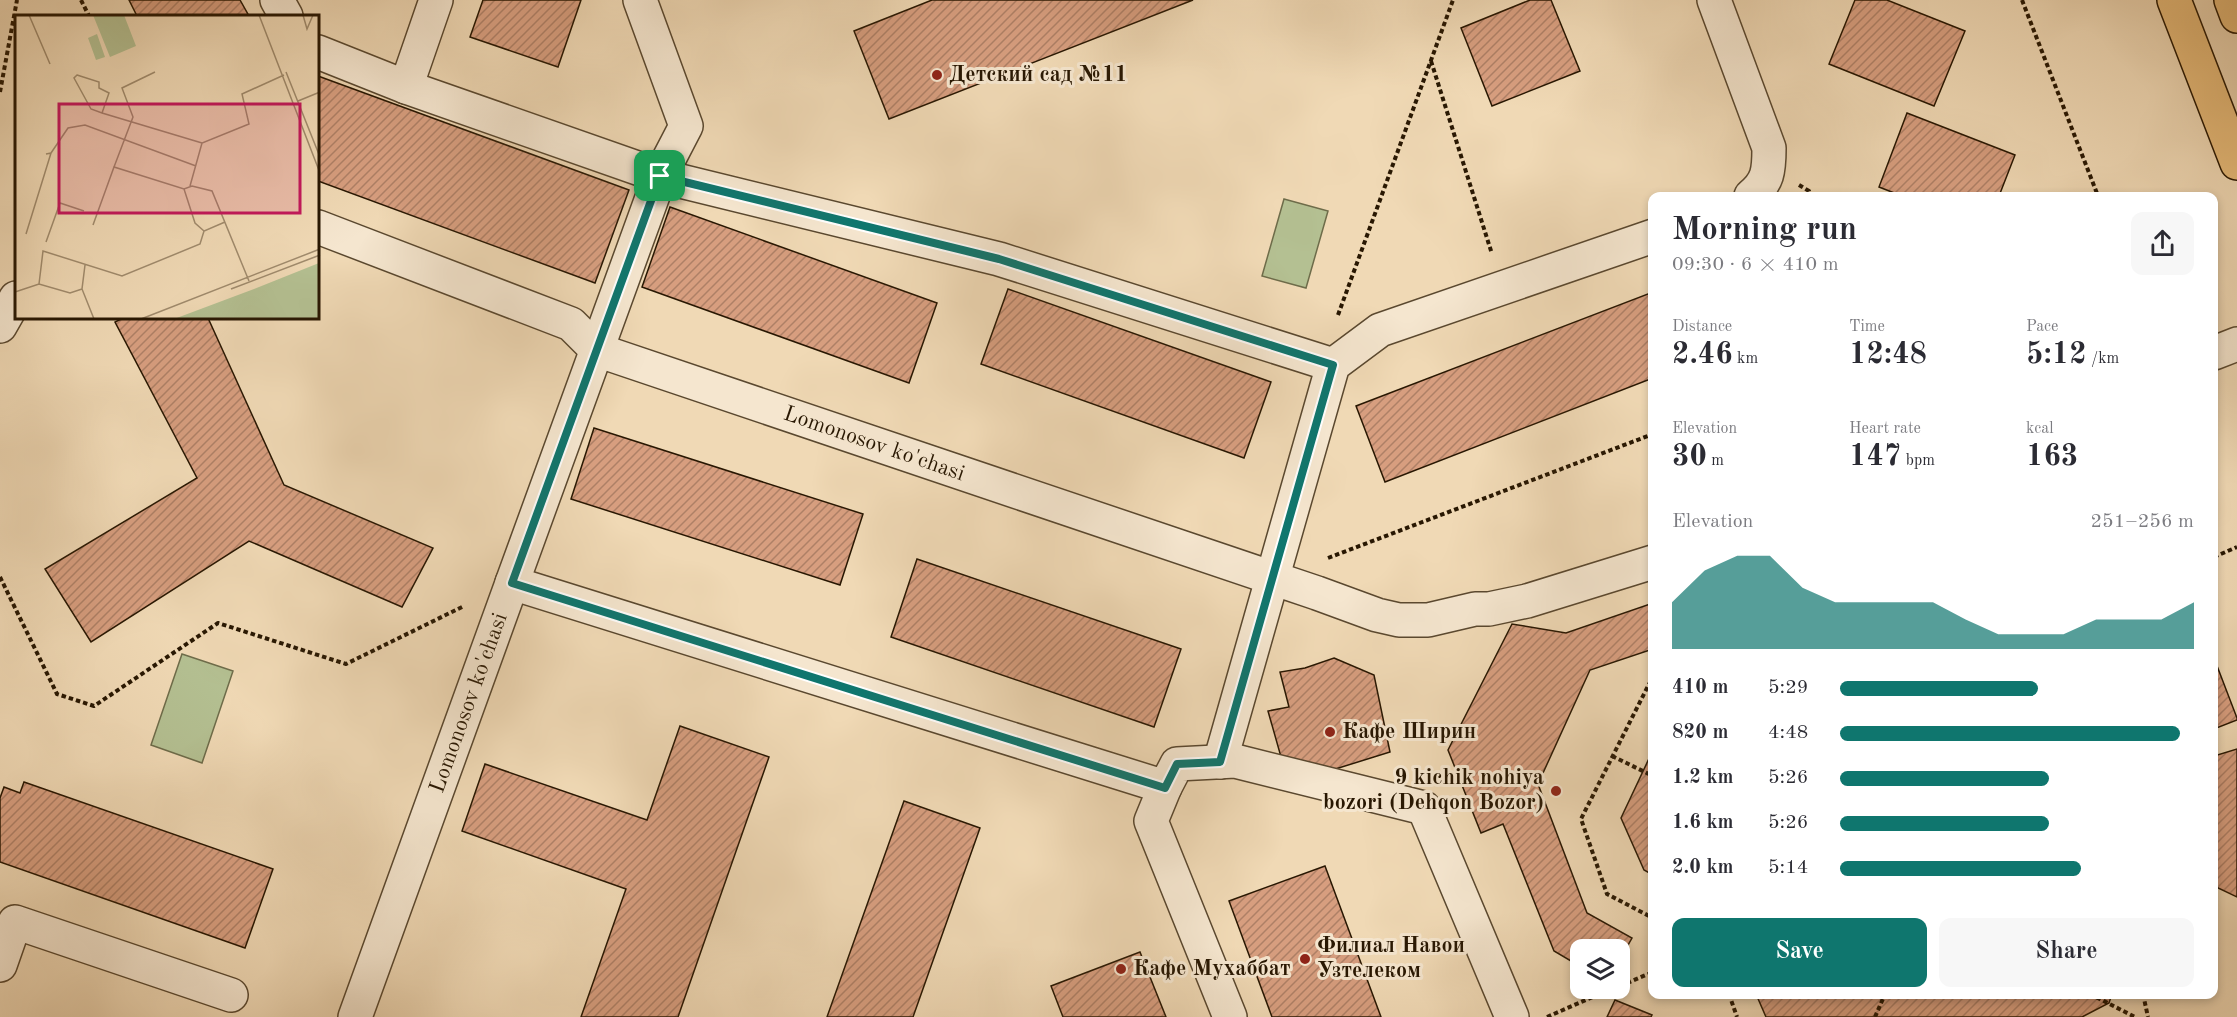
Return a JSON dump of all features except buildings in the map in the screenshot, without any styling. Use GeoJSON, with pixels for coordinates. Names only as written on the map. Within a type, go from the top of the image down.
{"type":"FeatureCollection","features":[{"type":"Feature","properties":{"kind":"main road"},"geometry":{"type":"LineString","coordinates":[[2174,0],[2237,163]]}},
{"type":"Feature","properties":{"kind":"main road"},"geometry":{"type":"LineString","coordinates":[[2231,0],[2237,16]]}},
{"type":"Feature","properties":{"kind":"street"},"geometry":{"type":"LineString","coordinates":[[277,0],[285,15]]}},
{"type":"Feature","properties":{"kind":"street"},"geometry":{"type":"LineString","coordinates":[[406,87],[436,0]]}},
{"type":"Feature","properties":{"kind":"street"},"geometry":{"type":"LineString","coordinates":[[512,583],[660,176],[686,126],[640,0]]}},
{"type":"Feature","properties":{"kind":"street"},"geometry":{"type":"LineString","coordinates":[[1714,0],[1769,148],[1769,165],[1763,186],[1756,192]]}},
{"type":"Feature","properties":{"kind":"street"},"geometry":{"type":"LineString","coordinates":[[320,53],[406,87],[660,176],[999,259],[1327,363]]}},
{"type":"Feature","properties":{"kind":"street","name":"Lomonosov ko'chasi"},"geometry":{"type":"LineString","coordinates":[[320,228],[572,324],[597,350],[1377,615],[1400,620],[1428,620],[1475,609],[1489,609],[1527,601],[1648,564]]}},
{"type":"Feature","properties":{"kind":"street"},"geometry":{"type":"LineString","coordinates":[[1220,762],[1272,579],[1327,363],[1380,330],[1648,238]]}},
{"type":"Feature","properties":{"kind":"street"},"geometry":{"type":"LineString","coordinates":[[0,326],[15,300]]}},
{"type":"Feature","properties":{"kind":"street"},"geometry":{"type":"LineString","coordinates":[[2218,351],[2237,344]]}},
{"type":"Feature","properties":{"kind":"street","name":"Lomonosov ko'chasi"},"geometry":{"type":"LineString","coordinates":[[355,1017],[512,583],[1165,788]]}},
{"type":"Feature","properties":{"kind":"street"},"geometry":{"type":"LineString","coordinates":[[1230,1017],[1151,821],[1177,764],[1235,761],[1424,808],[1512,1017]]}},
{"type":"Feature","properties":{"kind":"street"},"geometry":{"type":"LineString","coordinates":[[0,965],[15,922],[231,995]]}},
{"type":"Feature","properties":{"kind":"path"},"geometry":{"type":"LineString","coordinates":[[0,92],[17,0]]}},
{"type":"Feature","properties":{"kind":"path"},"geometry":{"type":"LineString","coordinates":[[81,0],[88,15]]}},
{"type":"Feature","properties":{"kind":"path"},"geometry":{"type":"LineString","coordinates":[[1327,363],[1453,0]]}},
{"type":"Feature","properties":{"kind":"path"},"geometry":{"type":"LineString","coordinates":[[2022,0],[2096,192]]}},
{"type":"Feature","properties":{"kind":"path"},"geometry":{"type":"LineString","coordinates":[[1431,60],[1502,288]]}},
{"type":"Feature","properties":{"kind":"path"},"geometry":{"type":"LineString","coordinates":[[1272,579],[1648,436]]}},
{"type":"Feature","properties":{"kind":"path"},"geometry":{"type":"LineString","coordinates":[[2218,555],[2237,548]]}},
{"type":"Feature","properties":{"kind":"path"},"geometry":{"type":"LineString","coordinates":[[0,578],[57,694],[94,706],[218,623],[346,664],[512,583]]}},
{"type":"Feature","properties":{"kind":"path"},"geometry":{"type":"LineString","coordinates":[[1648,686],[1581,819],[1607,894],[1648,915]]}},
{"type":"Feature","properties":{"kind":"path"},"geometry":{"type":"LineString","coordinates":[[1612,756],[1648,774]]}},
{"type":"Feature","properties":{"kind":"path"},"geometry":{"type":"LineString","coordinates":[[1630,982],[1648,974]]}},
{"type":"Feature","properties":{"kind":"path"},"geometry":{"type":"LineString","coordinates":[[1547,1017],[1588,999]]}},
{"type":"Feature","properties":{"kind":"path"},"geometry":{"type":"LineString","coordinates":[[1731,999],[1737,1017]]}},
{"type":"Feature","properties":{"kind":"path"},"geometry":{"type":"LineString","coordinates":[[1875,1017],[1883,999]]}},
{"type":"Feature","properties":{"kind":"path"},"geometry":{"type":"LineString","coordinates":[[2100,999],[2135,1017]]}},
{"type":"Feature","properties":{"kind":"path"},"geometry":{"type":"LineString","coordinates":[[2144,999],[2148,1017]]}},
{"type":"Feature","properties":{"kind":"green space"},"geometry":{"type":"Polygon","coordinates":[[[1284,199],[1328,211],[1306,288],[1262,276],[1284,199]]]}},
{"type":"Feature","properties":{"kind":"green space"},"geometry":{"type":"Polygon","coordinates":[[[182,654],[233,671],[202,763],[151,745],[182,654]]]}},
{"type":"Feature","properties":{"kind":"place","name":"Детский сад №11"},"geometry":{"type":"Point","coordinates":[937,75]}},
{"type":"Feature","properties":{"kind":"place","name":"Кафе Ширин"},"geometry":{"type":"Point","coordinates":[1330,732]}},
{"type":"Feature","properties":{"kind":"place","name":"9 kichik nohiya bozori (Dehqon Bozor)"},"geometry":{"type":"Point","coordinates":[1556,791]}},
{"type":"Feature","properties":{"kind":"place","name":"Филиал Навои Узтелеком"},"geometry":{"type":"Point","coordinates":[1305,959]}},
{"type":"Feature","properties":{"kind":"place","name":"Кафе Мухаббат"},"geometry":{"type":"Point","coordinates":[1121,969]}},
{"type":"Feature","properties":{"kind":"route"},"geometry":{"type":"LineString","coordinates":[[660,176],[999,259],[1333,365],[1220,762],[1177,764],[1165,788],[512,583],[660,176]]}}]}
